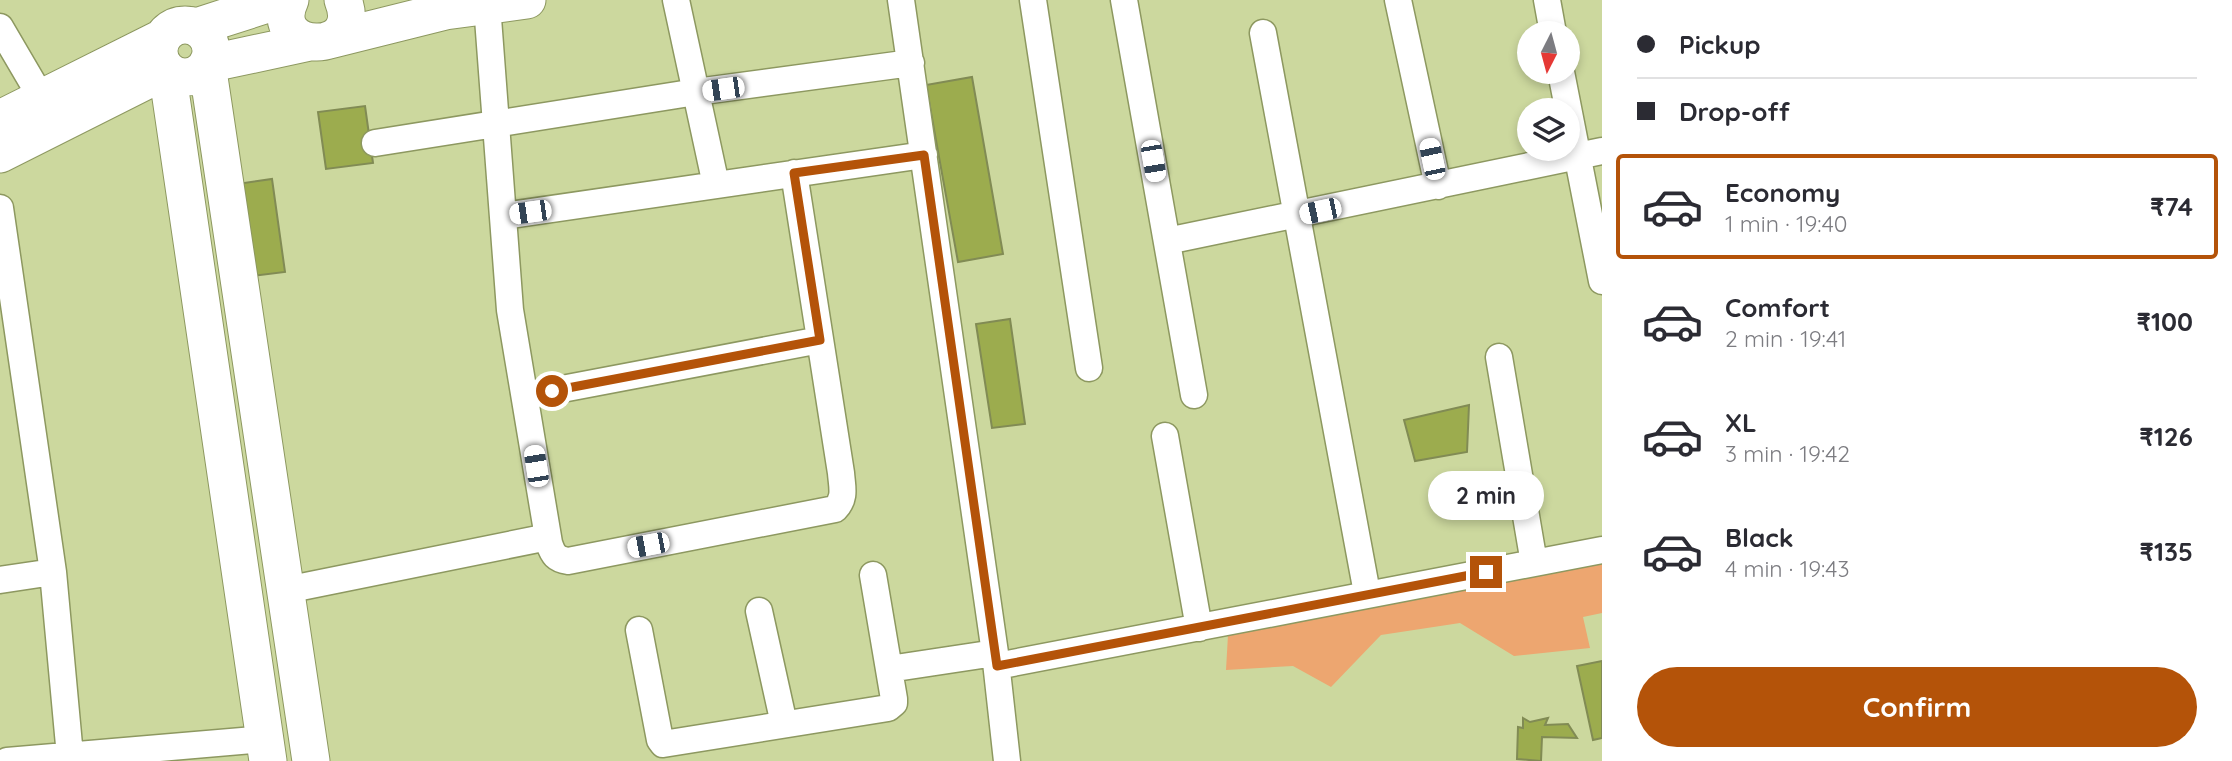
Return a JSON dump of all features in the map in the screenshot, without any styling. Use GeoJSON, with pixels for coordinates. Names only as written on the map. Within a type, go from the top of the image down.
{"type":"FeatureCollection","features":[{"type":"Feature","properties":{"kind":"street"},"geometry":{"type":"LineString","coordinates":[[0,119],[41,97],[175,45],[280,0]]}},
{"type":"Feature","properties":{"kind":"street"},"geometry":{"type":"LineString","coordinates":[[290,0],[286,15],[288,24],[301,39],[320,41],[344,27],[346,7],[343,0]]}},
{"type":"Feature","properties":{"kind":"street"},"geometry":{"type":"LineString","coordinates":[[175,45],[180,76],[188,76],[196,74],[207,64],[320,41],[445,11],[527,0]]}},
{"type":"Feature","properties":{"kind":"street"},"geometry":{"type":"LineString","coordinates":[[676,0],[716,185]]}},
{"type":"Feature","properties":{"kind":"street"},"geometry":{"type":"LineString","coordinates":[[901,0],[996,659],[1007,761]]}},
{"type":"Feature","properties":{"kind":"street"},"geometry":{"type":"LineString","coordinates":[[1033,0],[1089,368]]}},
{"type":"Feature","properties":{"kind":"street"},"geometry":{"type":"LineString","coordinates":[[1124,0],[1194,395]]}},
{"type":"Feature","properties":{"kind":"street"},"geometry":{"type":"LineString","coordinates":[[1398,0],[1437,186]]}},
{"type":"Feature","properties":{"kind":"street"},"geometry":{"type":"LineString","coordinates":[[1546,0],[1550,21]]}},
{"type":"Feature","properties":{"kind":"street"},"geometry":{"type":"LineString","coordinates":[[487,5],[510,310],[548,537],[552,554],[559,560],[568,561],[835,509],[841,503],[843,495],[794,173]]}},
{"type":"Feature","properties":{"kind":"street"},"geometry":{"type":"LineString","coordinates":[[0,27],[41,97]]}},
{"type":"Feature","properties":{"kind":"street"},"geometry":{"type":"LineString","coordinates":[[1263,33],[1367,593]]}},
{"type":"Feature","properties":{"kind":"street"},"geometry":{"type":"LineString","coordinates":[[0,154],[175,45]]}},
{"type":"Feature","properties":{"kind":"street"},"geometry":{"type":"LineString","coordinates":[[7,761],[70,756],[266,750],[175,45]]}},
{"type":"Feature","properties":{"kind":"street"},"geometry":{"type":"LineString","coordinates":[[375,143],[696,92],[911,63]]}},
{"type":"Feature","properties":{"kind":"street"},"geometry":{"type":"LineString","coordinates":[[207,64],[311,761]]}},
{"type":"Feature","properties":{"kind":"street"},"geometry":{"type":"LineString","coordinates":[[1565,84],[1590,154],[1602,281]]}},
{"type":"Feature","properties":{"kind":"street"},"geometry":{"type":"LineString","coordinates":[[1167,242],[1590,154]]}},
{"type":"Feature","properties":{"kind":"street"},"geometry":{"type":"LineString","coordinates":[[503,216],[924,155]]}},
{"type":"Feature","properties":{"kind":"street"},"geometry":{"type":"LineString","coordinates":[[0,208],[53,572],[70,756]]}},
{"type":"Feature","properties":{"kind":"street"},"geometry":{"type":"LineString","coordinates":[[525,396],[820,340]]}},
{"type":"Feature","properties":{"kind":"street"},"geometry":{"type":"LineString","coordinates":[[1499,357],[1534,563]]}},
{"type":"Feature","properties":{"kind":"street"},"geometry":{"type":"LineString","coordinates":[[1165,436],[1199,628]]}},
{"type":"Feature","properties":{"kind":"street"},"geometry":{"type":"LineString","coordinates":[[286,590],[548,537]]}},
{"type":"Feature","properties":{"kind":"street"},"geometry":{"type":"LineString","coordinates":[[889,669],[996,659],[1199,628],[1367,593],[1602,550]]}},
{"type":"Feature","properties":{"kind":"street"},"geometry":{"type":"LineString","coordinates":[[0,580],[53,572]]}},
{"type":"Feature","properties":{"kind":"street"},"geometry":{"type":"LineString","coordinates":[[639,630],[660,740],[663,744],[892,706],[894,699],[873,575]]}},
{"type":"Feature","properties":{"kind":"street"},"geometry":{"type":"LineString","coordinates":[[759,611],[784,724]]}},
{"type":"Feature","properties":{"kind":"shaded area"},"geometry":{"type":"Polygon","coordinates":[[[1602,562],[1602,613],[1583,617],[1590,648],[1514,656],[1460,623],[1381,635],[1331,687],[1293,666],[1226,670],[1228,635],[1602,562]]]}},
{"type":"Feature","properties":{"kind":"building"},"geometry":{"type":"Polygon","coordinates":[[[972,77],[1003,254],[958,262],[926,85],[972,77]]]}},
{"type":"Feature","properties":{"kind":"building"},"geometry":{"type":"Polygon","coordinates":[[[365,106],[373,163],[326,169],[318,112],[365,106]]]}},
{"type":"Feature","properties":{"kind":"building"},"geometry":{"type":"Polygon","coordinates":[[[272,179],[285,272],[243,277],[230,185],[272,179]]]}},
{"type":"Feature","properties":{"kind":"building"},"geometry":{"type":"Polygon","coordinates":[[[1010,319],[1025,424],[992,428],[976,324],[1010,319]]]}},
{"type":"Feature","properties":{"kind":"building"},"geometry":{"type":"Polygon","coordinates":[[[1469,405],[1467,452],[1415,461],[1404,420],[1469,405]]]}},
{"type":"Feature","properties":{"kind":"building"},"geometry":{"type":"Polygon","coordinates":[[[1602,661],[1602,738],[1593,740],[1577,666],[1602,661]]]}},
{"type":"Feature","properties":{"kind":"building"},"geometry":{"type":"Polygon","coordinates":[[[1523,718],[1530,722],[1548,718],[1545,725],[1568,724],[1577,738],[1542,737],[1541,761],[1517,759],[1518,727],[1523,728],[1523,718]]]}},
{"type":"Feature","properties":{"kind":"route"},"geometry":{"type":"LineString","coordinates":[[552,391],[820,340],[794,173],[924,155],[997,666],[1486,572]]}}]}
